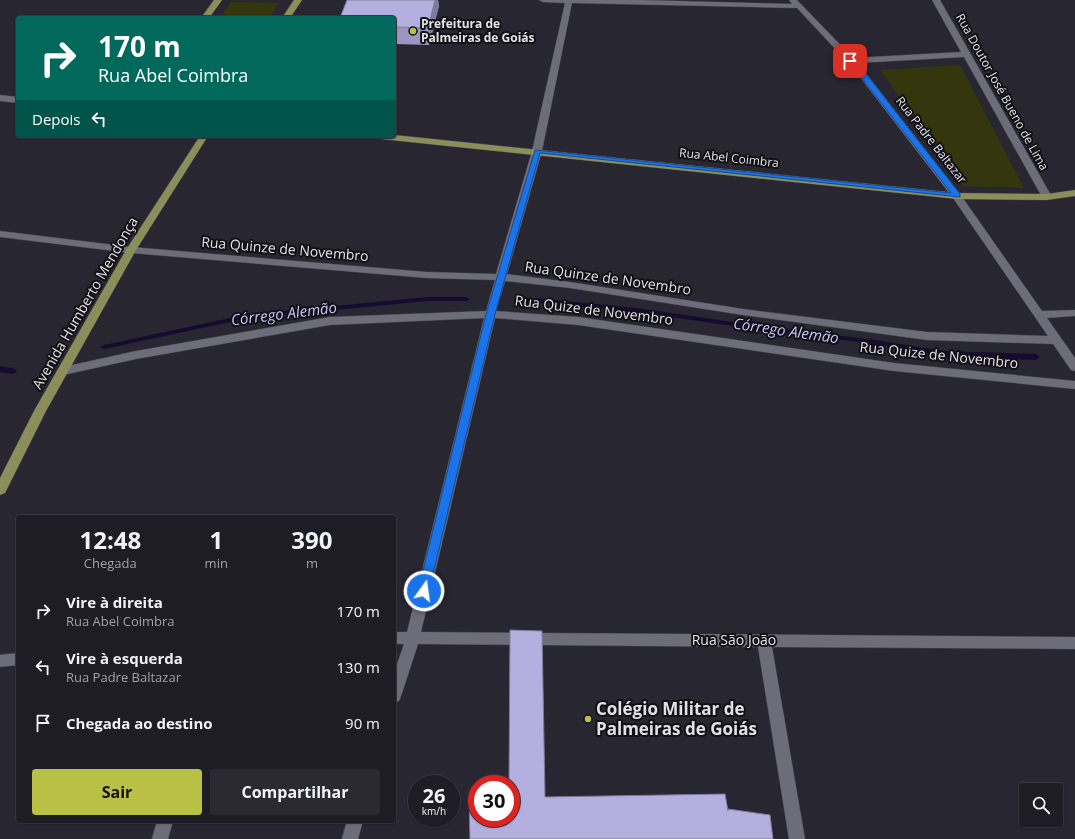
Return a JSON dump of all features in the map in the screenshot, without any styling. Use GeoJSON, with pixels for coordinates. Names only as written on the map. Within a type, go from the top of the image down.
{"type":"FeatureCollection","features":[{"type":"Feature","properties":{"kind":"main road"},"geometry":{"type":"LineString","coordinates":[[206,16],[218,0]]}},
{"type":"Feature","properties":{"kind":"main road"},"geometry":{"type":"LineString","coordinates":[[287,16],[298,0]]}},
{"type":"Feature","properties":{"kind":"main road","name":"Avenida Humberto Mendonça"},"geometry":{"type":"LineString","coordinates":[[0,490],[40,411],[131,250],[203,138]]}},
{"type":"Feature","properties":{"kind":"main road","name":"Rua Abel Coimbra"},"geometry":{"type":"LineString","coordinates":[[396,138],[537,151],[957,196],[1047,197],[1075,193]]}},
{"type":"Feature","properties":{"kind":"street"},"geometry":{"type":"LineString","coordinates":[[543,0],[796,3]]}},
{"type":"Feature","properties":{"kind":"street"},"geometry":{"type":"LineString","coordinates":[[396,689],[412,637],[490,314],[537,151],[569,0]]}},
{"type":"Feature","properties":{"kind":"street","name":"Rua Doutor José Bueno de Lima"},"geometry":{"type":"LineString","coordinates":[[936,0],[968,54],[1047,197]]}},
{"type":"Feature","properties":{"kind":"street","name":"Rua Padre Baltazar"},"geometry":{"type":"LineString","coordinates":[[796,3],[856,66],[957,196],[1075,367]]}},
{"type":"Feature","properties":{"kind":"street"},"geometry":{"type":"LineString","coordinates":[[850,61],[968,54]]}},
{"type":"Feature","properties":{"kind":"street"},"geometry":{"type":"LineString","coordinates":[[0,98],[16,100]]}},
{"type":"Feature","properties":{"kind":"street","name":"Rua Quinze de Novembro"},"geometry":{"type":"LineString","coordinates":[[0,234],[131,250],[427,275],[501,277],[570,285],[743,312],[927,336],[1057,340]]}},
{"type":"Feature","properties":{"kind":"street"},"geometry":{"type":"LineString","coordinates":[[1039,315],[1075,313]]}},
{"type":"Feature","properties":{"kind":"street","name":"Rua Quize de Novembro"},"geometry":{"type":"LineString","coordinates":[[63,371],[175,347],[330,321],[490,314],[578,321],[894,367],[1075,385]]}},
{"type":"Feature","properties":{"kind":"street","name":"Rua São João"},"geometry":{"type":"LineString","coordinates":[[396,638],[1075,643]]}},
{"type":"Feature","properties":{"kind":"street"},"geometry":{"type":"LineString","coordinates":[[764,640],[797,839]]}},
{"type":"Feature","properties":{"kind":"street"},"geometry":{"type":"LineString","coordinates":[[0,661],[16,659]]}},
{"type":"Feature","properties":{"kind":"street"},"geometry":{"type":"LineString","coordinates":[[160,839],[165,823]]}},
{"type":"Feature","properties":{"kind":"street"},"geometry":{"type":"LineString","coordinates":[[350,839],[354,823]]}},
{"type":"Feature","properties":{"kind":"shaded area"},"geometry":{"type":"Polygon","coordinates":[[[231,2],[279,3],[270,16],[221,16],[231,2]]]}},
{"type":"Feature","properties":{"kind":"shaded area"},"geometry":{"type":"Polygon","coordinates":[[[960,65],[1024,188],[963,186],[880,70],[960,65]]]}},
{"type":"Feature","properties":{"kind":"building"},"geometry":{"type":"Polygon","coordinates":[[[347,0],[435,0],[428,28],[396,27],[396,16],[341,16],[347,0]]]}},
{"type":"Feature","properties":{"kind":"building"},"geometry":{"type":"Polygon","coordinates":[[[510,630],[542,631],[545,797],[725,794],[728,811],[728,809],[770,815],[773,839],[470,839],[470,827],[520,827],[520,775],[509,775],[510,630]]]}},
{"type":"Feature","properties":{"kind":"waterway","name":"Córrego Alemão"},"geometry":{"type":"LineString","coordinates":[[104,347],[244,317],[427,299],[466,299]]}},
{"type":"Feature","properties":{"kind":"waterway","name":"Córrego Alemão"},"geometry":{"type":"LineString","coordinates":[[538,300],[637,310],[775,330],[875,342],[944,354],[1036,357]]}},
{"type":"Feature","properties":{"kind":"waterway","name":"Córrego Alemão"},"geometry":{"type":"LineString","coordinates":[[0,369],[13,371]]}},
{"type":"Feature","properties":{"kind":"place","name":"Prefeitura de Palmeiras de Goiás"},"geometry":{"type":"Point","coordinates":[413,31]}},
{"type":"Feature","properties":{"kind":"place","name":"Colégio Militar de Palmeiras de Goiás"},"geometry":{"type":"Point","coordinates":[588,719]}},
{"type":"Feature","properties":{"kind":"route"},"geometry":{"type":"LineString","coordinates":[[424,591],[490,314],[537,151],[957,196],[856,66],[850,61]]}}]}
